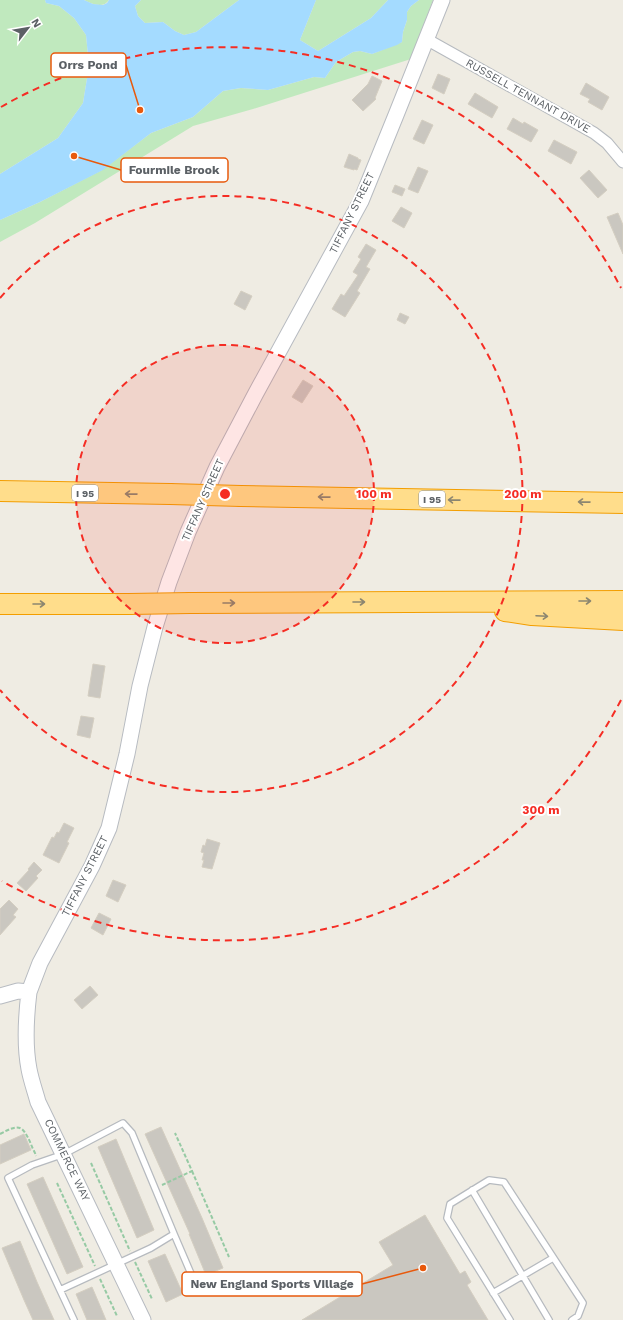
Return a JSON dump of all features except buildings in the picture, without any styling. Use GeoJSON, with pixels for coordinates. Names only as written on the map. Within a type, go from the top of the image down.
{"type":"FeatureCollection","features":[{"type":"Feature","properties":{"kind":"highway","name":"I 95"},"geometry":{"type":"LineString","coordinates":[[0,491],[623,503]]}},
{"type":"Feature","properties":{"kind":"highway"},"geometry":{"type":"LineString","coordinates":[[0,604],[623,601]]}},
{"type":"Feature","properties":{"kind":"highway"},"geometry":{"type":"LineString","coordinates":[[448,602],[532,616],[623,620]]}},
{"type":"Feature","properties":{"kind":"street","name":"TIFFANY STREET"},"geometry":{"type":"LineString","coordinates":[[29,992],[40,963],[92,866],[109,828],[125,761],[140,686],[155,627],[169,582],[188,532],[218,467],[256,393],[361,201],[442,0]]}},
{"type":"Feature","properties":{"kind":"street","name":"RUSSELL TENNANT DRIVE"},"geometry":{"type":"LineString","coordinates":[[426,39],[582,125],[607,143],[621,156]]}},
{"type":"Feature","properties":{"kind":"street"},"geometry":{"type":"LineString","coordinates":[[0,996],[18,990],[29,992]]}},
{"type":"Feature","properties":{"kind":"street","name":"COMMERCE WAY"},"geometry":{"type":"LineString","coordinates":[[29,992],[26,1014],[26,1040],[29,1068],[38,1102],[143,1320]]}},
{"type":"Feature","properties":{"kind":"lane"},"geometry":{"type":"LineString","coordinates":[[74,1320],[8,1178],[39,1162],[64,1154],[123,1123],[132,1133],[195,1283]]}},
{"type":"Feature","properties":{"kind":"lane"},"geometry":{"type":"LineString","coordinates":[[510,1320],[447,1218],[450,1204],[489,1180],[504,1182],[583,1303],[578,1316],[572,1320]]}},
{"type":"Feature","properties":{"kind":"lane"},"geometry":{"type":"LineString","coordinates":[[472,1190],[549,1320]]}},
{"type":"Feature","properties":{"kind":"lane"},"geometry":{"type":"LineString","coordinates":[[60,1290],[133,1257],[174,1234]]}},
{"type":"Feature","properties":{"kind":"lane"},"geometry":{"type":"LineString","coordinates":[[493,1293],[554,1258]]}},
{"type":"Feature","properties":{"kind":"path"},"geometry":{"type":"LineString","coordinates":[[0,1134],[16,1127],[21,1128],[27,1135],[39,1162]]}},
{"type":"Feature","properties":{"kind":"path"},"geometry":{"type":"LineString","coordinates":[[175,1133],[229,1257]]}},
{"type":"Feature","properties":{"kind":"path"},"geometry":{"type":"LineString","coordinates":[[91,1163],[152,1299]]}},
{"type":"Feature","properties":{"kind":"path"},"geometry":{"type":"LineString","coordinates":[[155,1188],[192,1171]]}},
{"type":"Feature","properties":{"kind":"path"},"geometry":{"type":"LineString","coordinates":[[57,1183],[117,1316]]}},
{"type":"Feature","properties":{"kind":"green space"},"geometry":{"type":"Polygon","coordinates":[[[0,0],[45,0],[46,3],[59,6],[74,18],[86,35],[89,66],[83,103],[58,138],[0,174],[0,0]]]}},
{"type":"Feature","properties":{"kind":"green space"},"geometry":{"type":"Polygon","coordinates":[[[84,0],[109,0],[107,3],[101,5],[84,0]]]}},
{"type":"Feature","properties":{"kind":"green space"},"geometry":{"type":"Polygon","coordinates":[[[141,0],[239,0],[196,32],[184,35],[175,31],[163,22],[145,23],[138,16],[135,6],[141,0]]]}},
{"type":"Feature","properties":{"kind":"green space"},"geometry":{"type":"Polygon","coordinates":[[[316,0],[388,0],[371,18],[318,51],[300,40],[316,0]]]}},
{"type":"Feature","properties":{"kind":"green space"},"geometry":{"type":"Polygon","coordinates":[[[419,0],[433,0],[411,59],[253,109],[193,126],[35,223],[0,242],[0,220],[40,202],[102,170],[151,133],[193,117],[223,91],[241,88],[268,90],[314,77],[325,78],[336,62],[353,52],[360,51],[372,54],[402,42],[403,32],[407,20],[407,12],[411,6],[419,0]]]}},
{"type":"Feature","properties":{"kind":"water"},"geometry":{"type":"Polygon","coordinates":[[[45,0],[84,0],[93,4],[103,5],[109,0],[141,0],[135,6],[138,16],[145,23],[163,22],[175,31],[184,35],[196,32],[239,0],[316,0],[300,40],[318,51],[371,18],[388,0],[419,0],[411,6],[407,12],[407,20],[403,32],[402,42],[397,45],[372,54],[360,51],[353,52],[336,62],[325,78],[314,77],[268,90],[241,88],[223,91],[193,117],[151,133],[103,170],[40,202],[0,220],[0,174],[58,138],[83,103],[89,66],[86,35],[74,18],[59,6],[46,3],[45,0]]]}},
{"type":"Feature","properties":{"kind":"place","name":"Orrs Pond"},"geometry":{"type":"Point","coordinates":[140,110]}},
{"type":"Feature","properties":{"kind":"place","name":"Fourmile Brook"},"geometry":{"type":"Point","coordinates":[74,156]}},
{"type":"Feature","properties":{"kind":"place","name":"New England Sports Village"},"geometry":{"type":"Point","coordinates":[423,1268]}}]}
